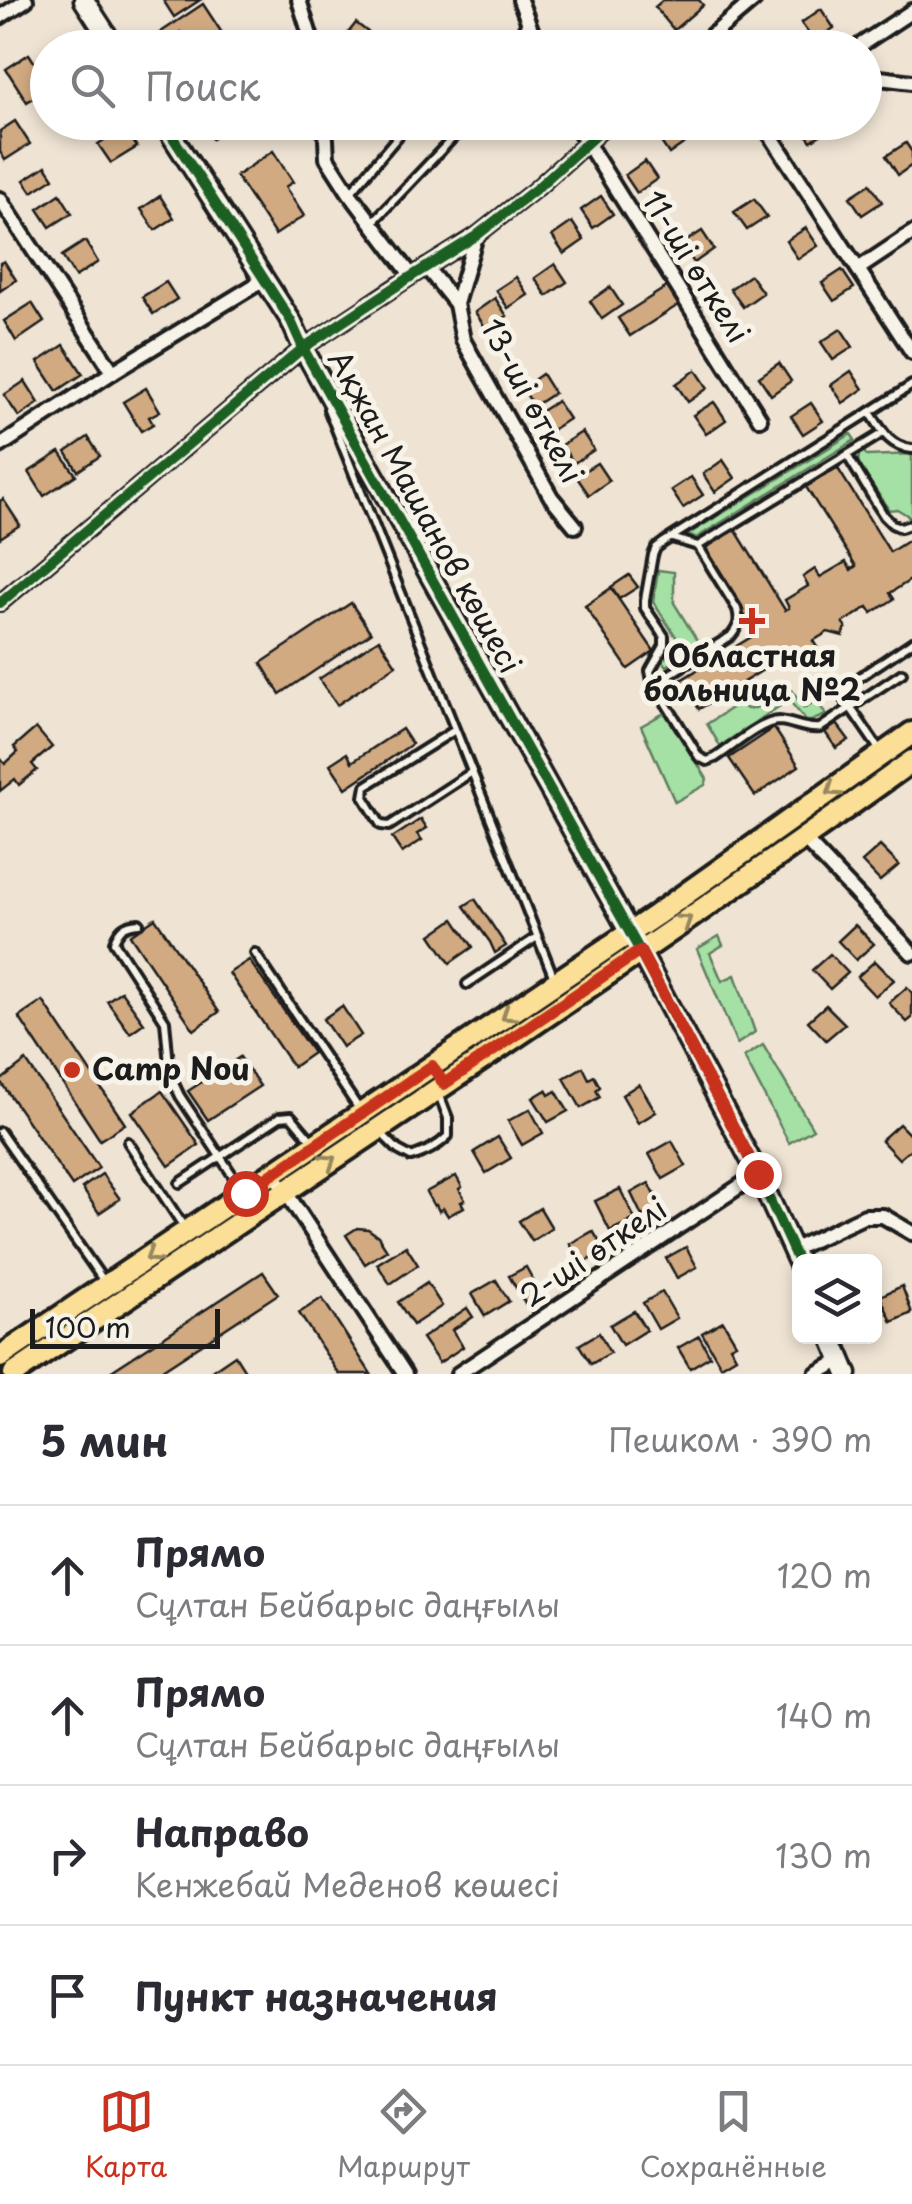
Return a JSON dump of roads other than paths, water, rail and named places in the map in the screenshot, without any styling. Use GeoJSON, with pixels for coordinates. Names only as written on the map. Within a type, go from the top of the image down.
{"type":"FeatureCollection","features":[{"type":"Feature","properties":{"kind":"main road"},"geometry":{"type":"LineString","coordinates":[[14,1374],[279,1182],[437,1080],[635,942],[912,733]]}},
{"type":"Feature","properties":{"kind":"main road"},"geometry":{"type":"LineString","coordinates":[[437,1080],[555,983],[635,942],[804,839],[912,760]]}},
{"type":"Feature","properties":{"kind":"main road"},"geometry":{"type":"LineString","coordinates":[[0,1358],[245,1193],[279,1182],[316,1146],[370,1121]]}},
{"type":"Feature","properties":{"kind":"street"},"geometry":{"type":"LineString","coordinates":[[0,17],[26,0]]}},
{"type":"Feature","properties":{"kind":"street"},"geometry":{"type":"LineString","coordinates":[[84,0],[103,30]]}},
{"type":"Feature","properties":{"kind":"street"},"geometry":{"type":"LineString","coordinates":[[299,0],[308,30]]}},
{"type":"Feature","properties":{"kind":"street"},"geometry":{"type":"LineString","coordinates":[[520,0],[532,30]]}},
{"type":"Feature","properties":{"kind":"street"},"geometry":{"type":"LineString","coordinates":[[718,30],[754,0]]}},
{"type":"Feature","properties":{"kind":"street"},"geometry":{"type":"LineString","coordinates":[[882,31],[912,11]]}},
{"type":"Feature","properties":{"kind":"street"},"geometry":{"type":"LineString","coordinates":[[882,78],[912,82]]}},
{"type":"Feature","properties":{"kind":"street","name":"Ақжан Машанов көшесі"},"geometry":{"type":"LineString","coordinates":[[176,140],[291,321],[635,942],[758,1174],[794,1254]]}},
{"type":"Feature","properties":{"kind":"street"},"geometry":{"type":"LineString","coordinates":[[326,140],[327,158],[412,276]]}},
{"type":"Feature","properties":{"kind":"street"},"geometry":{"type":"LineString","coordinates":[[774,140],[912,352]]}},
{"type":"Feature","properties":{"kind":"street"},"geometry":{"type":"LineString","coordinates":[[0,602],[303,348],[476,236],[588,142]]}},
{"type":"Feature","properties":{"kind":"street","name":"11-ші өткелі"},"geometry":{"type":"LineString","coordinates":[[588,142],[760,418]]}},
{"type":"Feature","properties":{"kind":"street"},"geometry":{"type":"LineString","coordinates":[[0,199],[113,372]]}},
{"type":"Feature","properties":{"kind":"street"},"geometry":{"type":"LineString","coordinates":[[858,269],[912,234]]}},
{"type":"Feature","properties":{"kind":"street","name":"13-ші өткелі"},"geometry":{"type":"LineString","coordinates":[[476,236],[456,304],[462,340],[551,497],[575,526]]}},
{"type":"Feature","properties":{"kind":"street"},"geometry":{"type":"LineString","coordinates":[[426,267],[456,304]]}},
{"type":"Feature","properties":{"kind":"street"},"geometry":{"type":"LineString","coordinates":[[0,446],[265,278]]}},
{"type":"Feature","properties":{"kind":"street"},"geometry":{"type":"LineString","coordinates":[[804,839],[912,953]]}},
{"type":"Feature","properties":{"kind":"street","name":"2-ші өткелі"},"geometry":{"type":"LineString","coordinates":[[458,1374],[758,1174]]}},
{"type":"Feature","properties":{"kind":"street"},"geometry":{"type":"LineString","coordinates":[[279,1182],[405,1374]]}},
{"type":"Feature","properties":{"kind":"street"},"geometry":{"type":"LineString","coordinates":[[803,1254],[865,1216],[884,1216],[912,1232]]}},
{"type":"Feature","properties":{"kind":"street"},"geometry":{"type":"LineString","coordinates":[[816,1374],[844,1367]]}},
{"type":"Feature","properties":{"kind":"lane"},"geometry":{"type":"LineString","coordinates":[[522,30],[528,20]]}},
{"type":"Feature","properties":{"kind":"lane"},"geometry":{"type":"LineString","coordinates":[[350,194],[395,140]]}},
{"type":"Feature","properties":{"kind":"lane"},"geometry":{"type":"LineString","coordinates":[[373,222],[451,140]]}},
{"type":"Feature","properties":{"kind":"lane"},"geometry":{"type":"LineString","coordinates":[[303,348],[555,983]]}},
{"type":"Feature","properties":{"kind":"lane"},"geometry":{"type":"LineString","coordinates":[[902,673],[820,728],[808,730],[774,722],[706,760],[698,756],[652,681],[650,671],[664,646],[664,636],[645,608],[645,600],[656,548],[912,385]]}},
{"type":"Feature","properties":{"kind":"lane"},"geometry":{"type":"LineString","coordinates":[[870,412],[889,440],[912,449]]}},
{"type":"Feature","properties":{"kind":"lane"},"geometry":{"type":"LineString","coordinates":[[698,546],[883,432]]}},
{"type":"Feature","properties":{"kind":"lane"},"geometry":{"type":"LineString","coordinates":[[847,455],[884,516],[900,528],[912,524]]}},
{"type":"Feature","properties":{"kind":"lane"},"geometry":{"type":"LineString","coordinates":[[663,698],[670,674],[731,636],[740,618],[698,546],[671,537]]}},
{"type":"Feature","properties":{"kind":"lane"},"geometry":{"type":"LineString","coordinates":[[882,754],[839,691],[912,642]]}},
{"type":"Feature","properties":{"kind":"lane"},"geometry":{"type":"LineString","coordinates":[[455,730],[366,786],[364,798],[381,825],[389,826],[472,772]]}},
{"type":"Feature","properties":{"kind":"lane"},"geometry":{"type":"LineString","coordinates":[[139,922],[118,931],[114,942],[164,1021],[170,1075],[180,1096],[245,1193]]}},
{"type":"Feature","properties":{"kind":"lane"},"geometry":{"type":"LineString","coordinates":[[467,984],[537,937]]}},
{"type":"Feature","properties":{"kind":"lane"},"geometry":{"type":"LineString","coordinates":[[255,953],[370,1121],[398,1150],[411,1156],[428,1151],[448,1136],[448,1118],[437,1080]]}},
{"type":"Feature","properties":{"kind":"lane"},"geometry":{"type":"LineString","coordinates":[[180,1183],[280,1116],[291,1116],[316,1146]]}},
{"type":"Feature","properties":{"kind":"lane"},"geometry":{"type":"LineString","coordinates":[[0,1132],[107,1286]]}},
{"type":"Feature","properties":{"kind":"lane"},"geometry":{"type":"LineString","coordinates":[[128,1142],[187,1232]]}},
{"type":"Feature","properties":{"kind":"place","name":"Областная больница №2"},"geometry":{"type":"Point","coordinates":[752,621]}},
{"type":"Feature","properties":{"kind":"place","name":"Camp Nou"},"geometry":{"type":"Point","coordinates":[72,1070]}}]}
